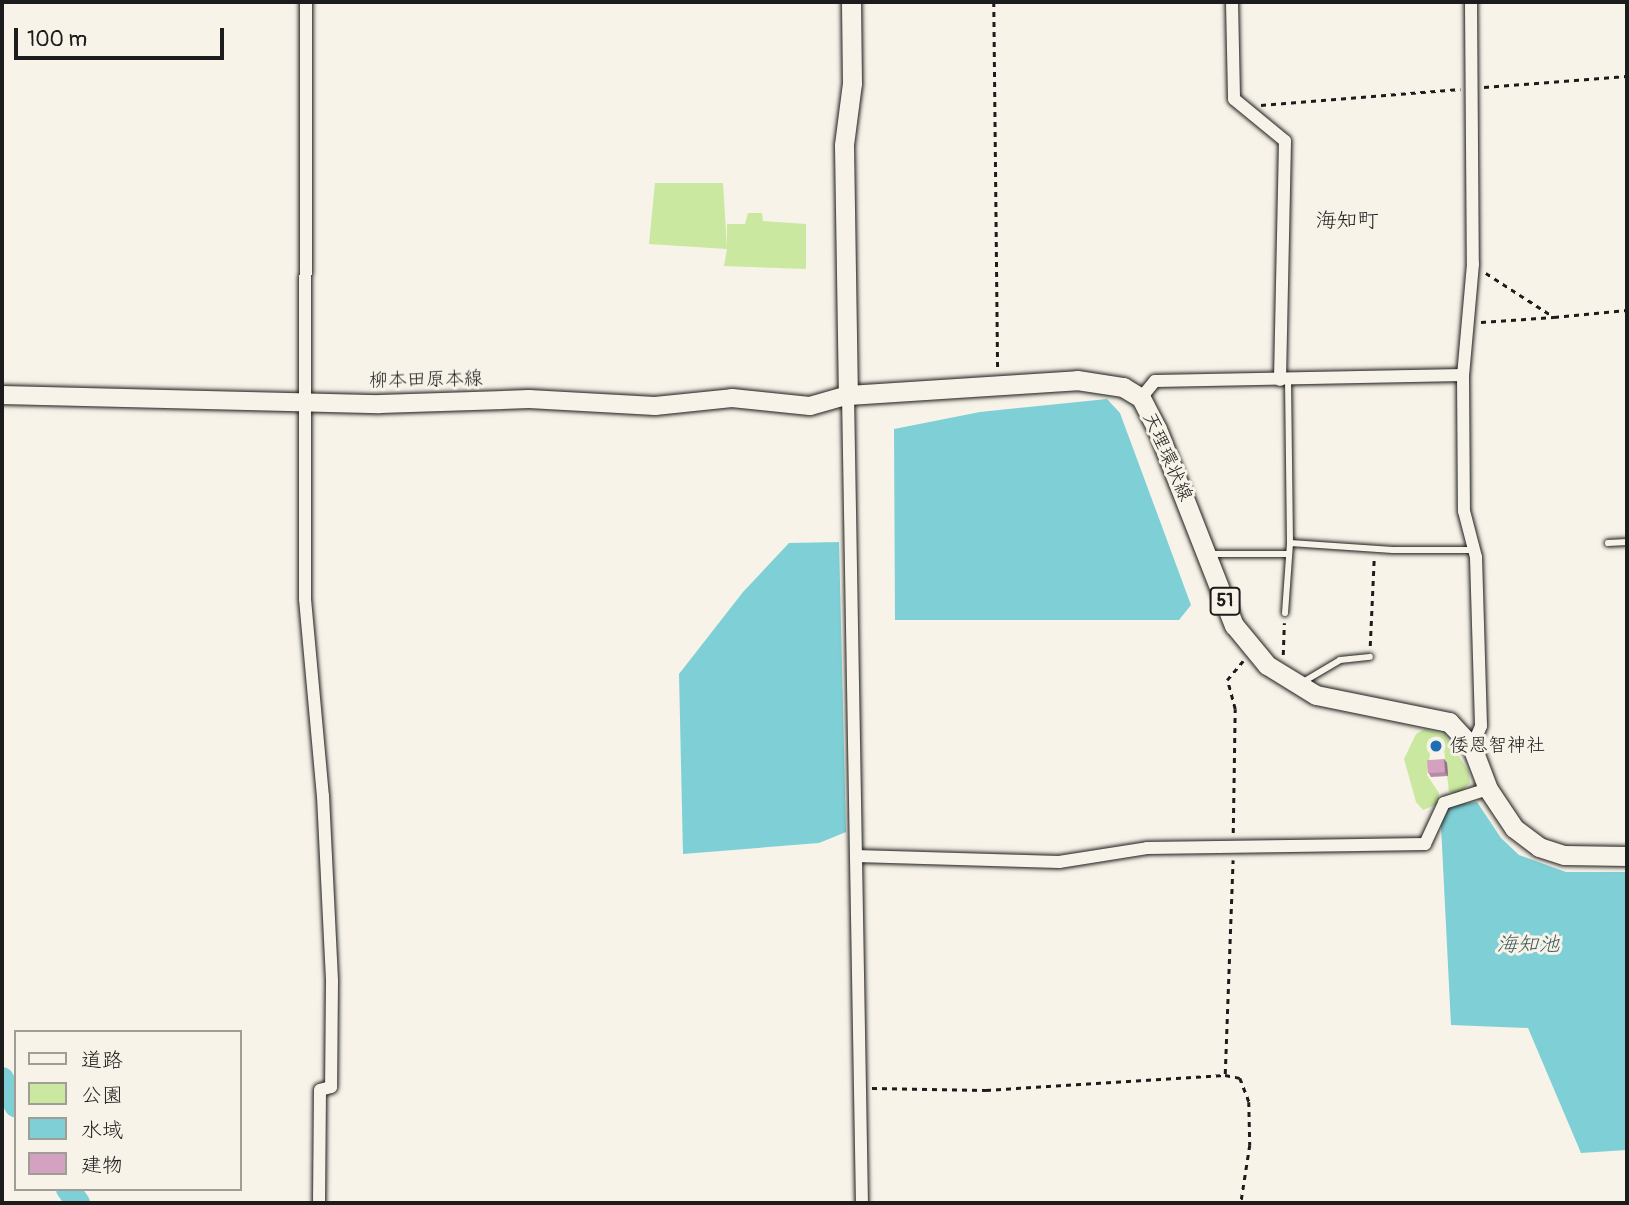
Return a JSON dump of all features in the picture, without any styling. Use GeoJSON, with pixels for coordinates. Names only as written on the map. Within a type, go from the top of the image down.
{"type":"FeatureCollection","features":[{"type":"Feature","properties":{"kind":"main road"},"geometry":{"type":"LineString","coordinates":[[848,395],[844,145],[852,83],[851,2]]}},
{"type":"Feature","properties":{"kind":"main road","name":"天理環状線"},"geometry":{"type":"LineString","coordinates":[[848,395],[1105,382],[1141,398],[1234,625],[1253,651],[1290,681],[1316,695],[1357,706],[1449,722],[1472,747],[1488,789],[1514,828],[1539,847],[1564,855],[1627,856]]}},
{"type":"Feature","properties":{"kind":"main road","name":"柳本田原本線"},"geometry":{"type":"LineString","coordinates":[[2,395],[65,400],[307,400],[380,404],[529,399],[655,406],[732,398],[810,406],[848,395]]}},
{"type":"Feature","properties":{"kind":"street"},"geometry":{"type":"LineString","coordinates":[[306,2],[306,632],[323,796],[332,981],[331,1087],[320,1090],[320,1203]]}},
{"type":"Feature","properties":{"kind":"street"},"geometry":{"type":"LineString","coordinates":[[1232,2],[1238,107],[1284,141],[1284,380]]}},
{"type":"Feature","properties":{"kind":"street"},"geometry":{"type":"LineString","coordinates":[[1471,2],[1474,88],[1473,264],[1463,374],[1464,510],[1474,550],[1481,726],[1472,747]]}},
{"type":"Feature","properties":{"kind":"street"},"geometry":{"type":"LineString","coordinates":[[1141,398],[1155,381],[1463,374]]}},
{"type":"Feature","properties":{"kind":"street"},"geometry":{"type":"LineString","coordinates":[[848,395],[862,1203]]}},
{"type":"Feature","properties":{"kind":"street"},"geometry":{"type":"LineString","coordinates":[[856,856],[1059,862],[1147,848],[1425,844],[1444,803],[1488,789]]}},
{"type":"Feature","properties":{"kind":"lane"},"geometry":{"type":"LineString","coordinates":[[1284,380],[1290,543],[1287,554],[1285,613]]}},
{"type":"Feature","properties":{"kind":"lane"},"geometry":{"type":"LineString","coordinates":[[1608,542],[1627,542]]}},
{"type":"Feature","properties":{"kind":"lane"},"geometry":{"type":"LineString","coordinates":[[1290,543],[1474,550]]}},
{"type":"Feature","properties":{"kind":"lane"},"geometry":{"type":"LineString","coordinates":[[1207,554],[1287,554]]}},
{"type":"Feature","properties":{"kind":"lane"},"geometry":{"type":"LineString","coordinates":[[1290,681],[1340,660],[1370,657]]}},
{"type":"Feature","properties":{"kind":"path"},"geometry":{"type":"LineString","coordinates":[[994,2],[998,386]]}},
{"type":"Feature","properties":{"kind":"path"},"geometry":{"type":"LineString","coordinates":[[1238,107],[1627,76]]}},
{"type":"Feature","properties":{"kind":"path"},"geometry":{"type":"LineString","coordinates":[[1473,264],[1554,317]]}},
{"type":"Feature","properties":{"kind":"path"},"geometry":{"type":"LineString","coordinates":[[1466,323],[1627,310]]}},
{"type":"Feature","properties":{"kind":"path"},"geometry":{"type":"LineString","coordinates":[[1370,657],[1374,548]]}},
{"type":"Feature","properties":{"kind":"path"},"geometry":{"type":"LineString","coordinates":[[1285,613],[1290,681]]}},
{"type":"Feature","properties":{"kind":"path"},"geometry":{"type":"LineString","coordinates":[[859,1088],[986,1090],[1225,1075],[1240,1079],[1249,1102],[1250,1145],[1241,1203]]}},
{"type":"Feature","properties":{"kind":"green space"},"geometry":{"type":"Polygon","coordinates":[[[655,183],[723,183],[727,248],[727,224],[745,224],[748,213],[762,213],[763,221],[806,224],[806,269],[724,266],[727,249],[649,244],[655,183]]]}},
{"type":"Feature","properties":{"kind":"green space"},"geometry":{"type":"Polygon","coordinates":[[[1425,729],[1445,735],[1469,772],[1470,783],[1459,794],[1449,792],[1443,741],[1432,741],[1427,775],[1439,793],[1438,804],[1423,810],[1416,802],[1404,759],[1416,734],[1425,729]]]}},
{"type":"Feature","properties":{"kind":"water"},"geometry":{"type":"Polygon","coordinates":[[[1107,399],[1120,413],[1191,605],[1179,620],[895,620],[894,429],[980,412],[1107,399]]]}},
{"type":"Feature","properties":{"kind":"water"},"geometry":{"type":"Polygon","coordinates":[[[839,542],[846,832],[819,843],[683,854],[679,674],[743,592],[789,543],[839,542]]]}},
{"type":"Feature","properties":{"kind":"water","name":"海知池"},"geometry":{"type":"Polygon","coordinates":[[[1477,802],[1501,838],[1519,855],[1566,872],[1627,872],[1627,1150],[1581,1153],[1528,1028],[1451,1025],[1441,826],[1446,806],[1477,802]]]}},
{"type":"Feature","properties":{"kind":"building"},"geometry":{"type":"Polygon","coordinates":[[[1444,759],[1445,772],[1428,773],[1427,760],[1444,759]]]}},
{"type":"Feature","properties":{"kind":"waterway"},"geometry":{"type":"LineString","coordinates":[[2,1079],[14,1101]]}},
{"type":"Feature","properties":{"kind":"waterway"},"geometry":{"type":"LineString","coordinates":[[69,1191],[78,1203]]}},
{"type":"Feature","properties":{"kind":"place","name":"倭恩智神社"},"geometry":{"type":"Point","coordinates":[1436,746]}},
{"type":"Feature","properties":{"kind":"district","name":"海知町"},"geometry":{"type":"Point","coordinates":[1347,221]}}]}
